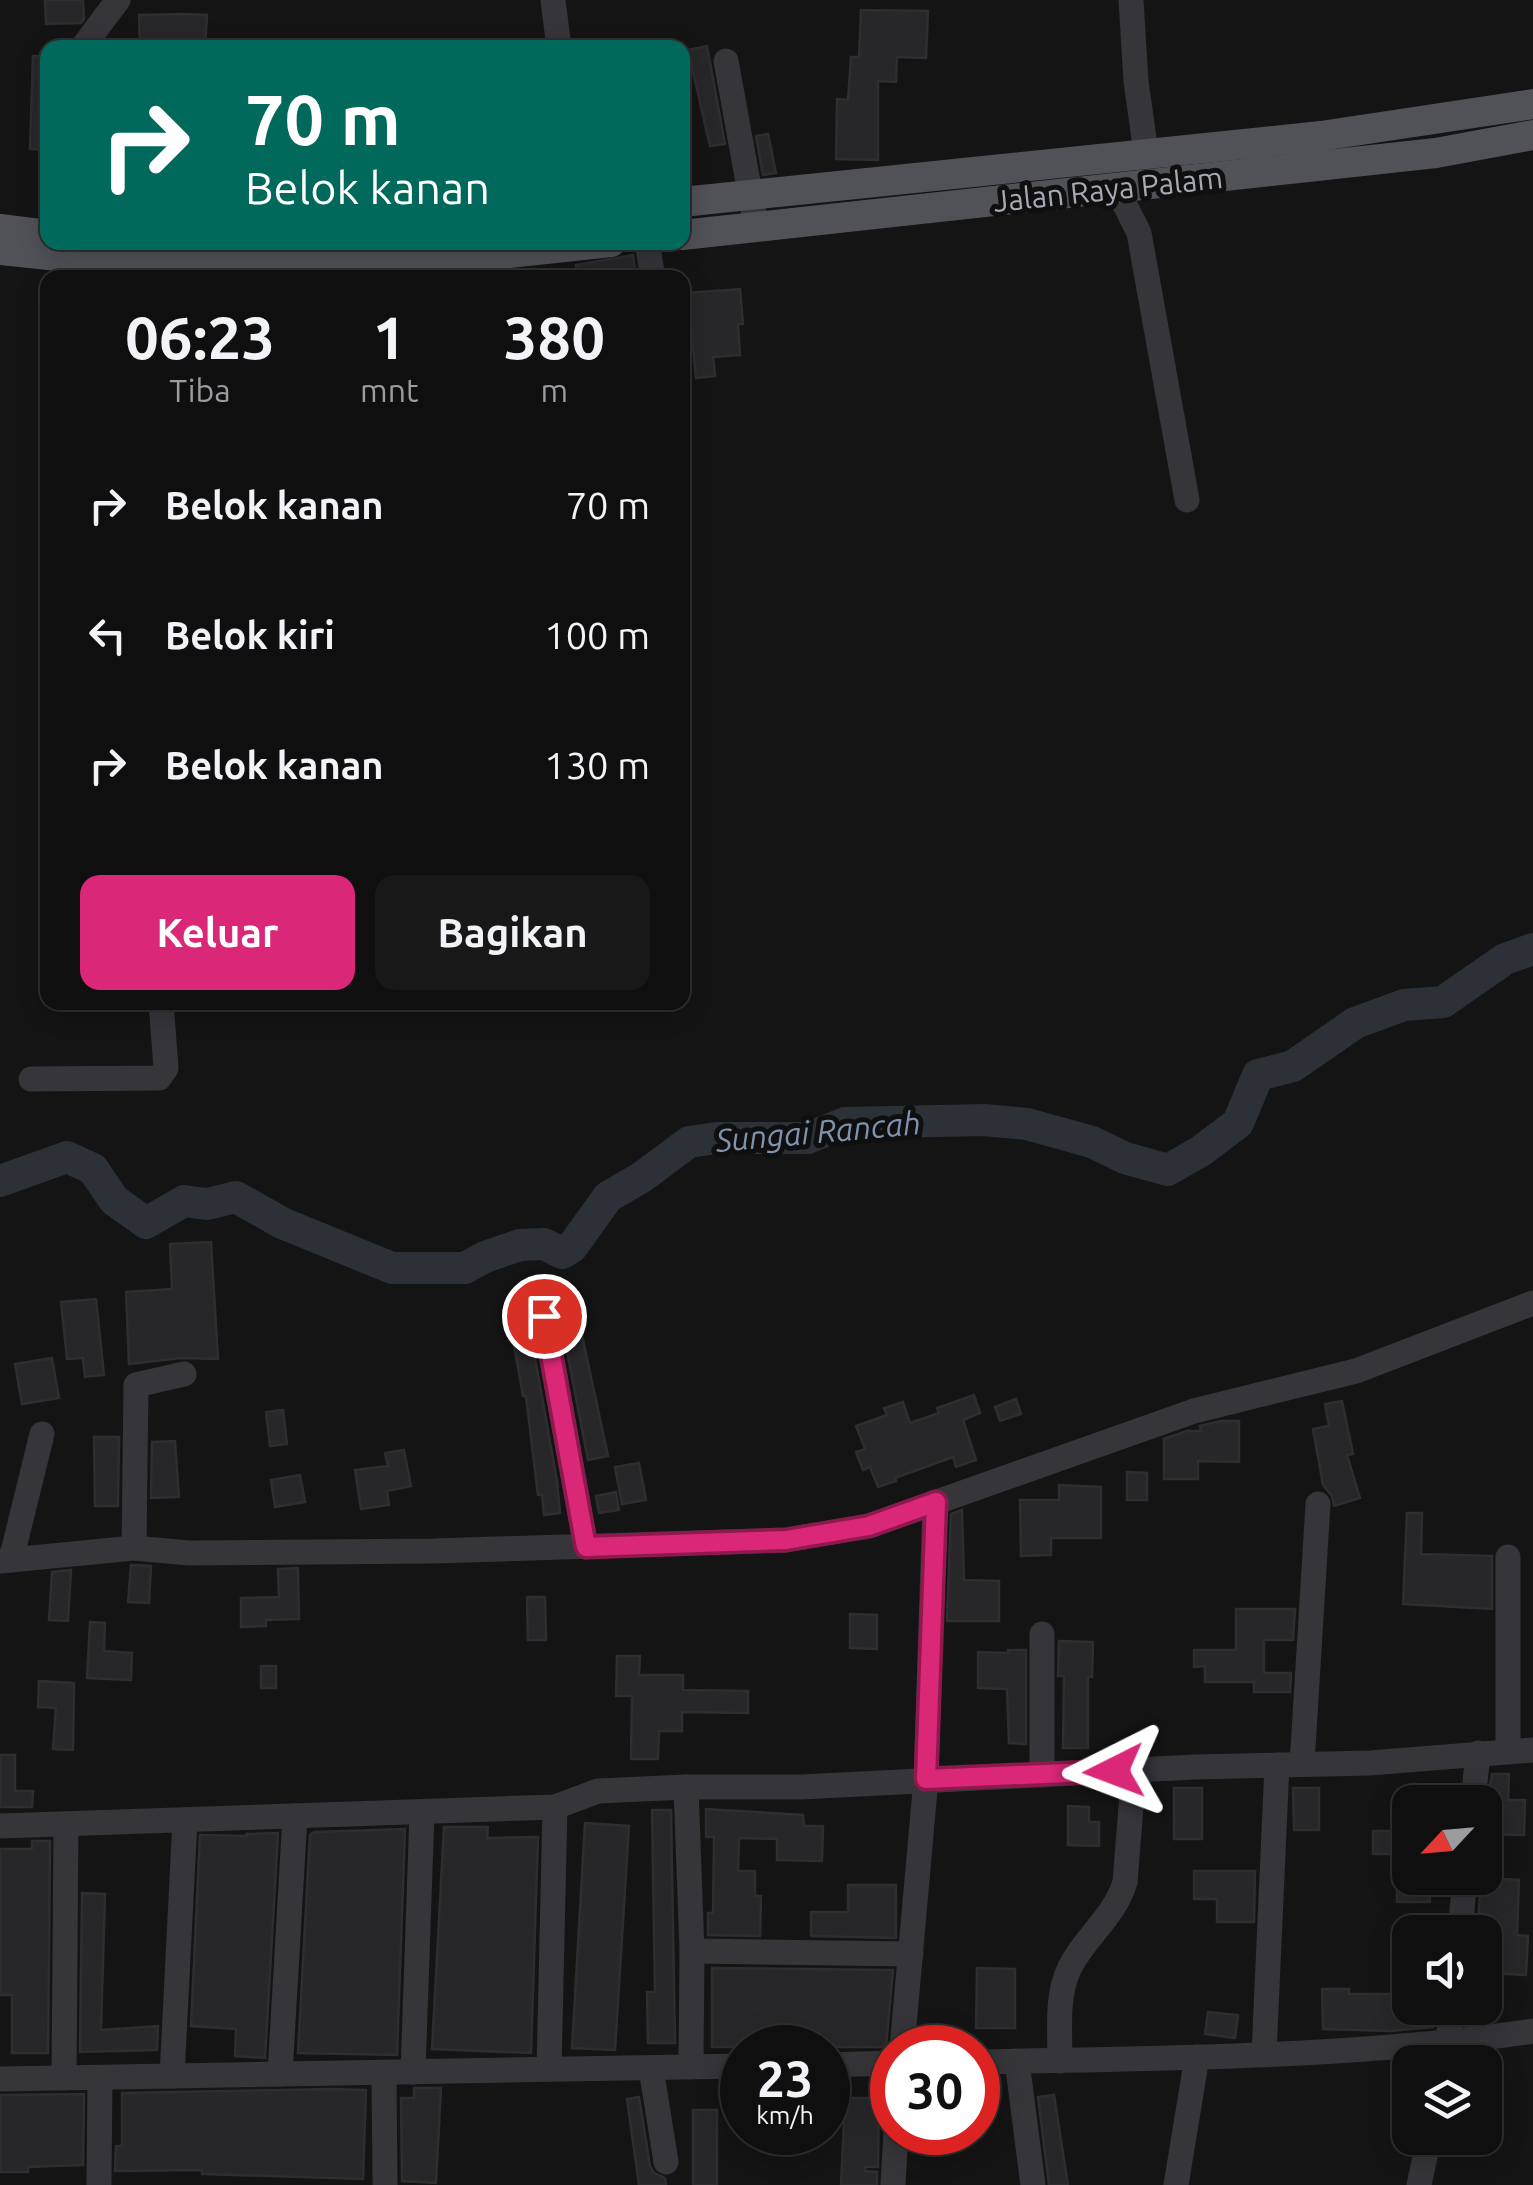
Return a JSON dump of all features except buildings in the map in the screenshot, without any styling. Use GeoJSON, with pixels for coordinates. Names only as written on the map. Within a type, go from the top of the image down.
{"type":"FeatureCollection","features":[{"type":"Feature","properties":{"kind":"main road","name":"Jalan Raya Palam"},"geometry":{"type":"LineString","coordinates":[[690,201],[1393,127],[1533,104]]}},
{"type":"Feature","properties":{"kind":"main road","name":"Jalan Raya Palam"},"geometry":{"type":"LineString","coordinates":[[690,234],[1436,153],[1533,136]]}},
{"type":"Feature","properties":{"kind":"main road"},"geometry":{"type":"LineString","coordinates":[[0,228],[40,235]]}},
{"type":"Feature","properties":{"kind":"main road"},"geometry":{"type":"LineString","coordinates":[[0,250],[196,270]]}},
{"type":"Feature","properties":{"kind":"main road"},"geometry":{"type":"LineString","coordinates":[[115,261],[353,250]]}},
{"type":"Feature","properties":{"kind":"main road"},"geometry":{"type":"LineString","coordinates":[[414,270],[486,267],[571,250]]}},
{"type":"Feature","properties":{"kind":"street"},"geometry":{"type":"LineString","coordinates":[[88,40],[118,0]]}},
{"type":"Feature","properties":{"kind":"street"},"geometry":{"type":"LineString","coordinates":[[553,0],[558,40]]}},
{"type":"Feature","properties":{"kind":"street"},"geometry":{"type":"LineString","coordinates":[[1131,0],[1146,153]]}},
{"type":"Feature","properties":{"kind":"street"},"geometry":{"type":"LineString","coordinates":[[726,61],[756,226]]}},
{"type":"Feature","properties":{"kind":"street"},"geometry":{"type":"LineString","coordinates":[[1113,188],[1124,201],[1139,233],[1187,500]]}},
{"type":"Feature","properties":{"kind":"street"},"geometry":{"type":"LineString","coordinates":[[31,1079],[160,1078],[166,1068],[162,1010]]}},
{"type":"Feature","properties":{"kind":"street"},"geometry":{"type":"LineString","coordinates":[[42,1434],[5,1560],[134,1548],[208,1552],[586,1547],[802,1538],[869,1526],[1194,1411],[1356,1371],[1533,1303]]}},
{"type":"Feature","properties":{"kind":"street"},"geometry":{"type":"LineString","coordinates":[[544,1316],[586,1547]]}},
{"type":"Feature","properties":{"kind":"street"},"geometry":{"type":"LineString","coordinates":[[134,1548],[136,1385],[184,1374]]}},
{"type":"Feature","properties":{"kind":"street"},"geometry":{"type":"LineString","coordinates":[[904,2025],[926,1779],[936,1502]]}},
{"type":"Feature","properties":{"kind":"street"},"geometry":{"type":"LineString","coordinates":[[1264,2054],[1318,1504]]}},
{"type":"Feature","properties":{"kind":"street"},"geometry":{"type":"LineString","coordinates":[[0,1826],[555,1807],[598,1791],[686,1786],[802,1787],[1370,1762],[1520,1751],[1508,1557]]}},
{"type":"Feature","properties":{"kind":"street"},"geometry":{"type":"LineString","coordinates":[[1042,1634],[1042,1775]]}},
{"type":"Feature","properties":{"kind":"street"},"geometry":{"type":"LineString","coordinates":[[1475,1785],[1478,1753]]}},
{"type":"Feature","properties":{"kind":"street"},"geometry":{"type":"LineString","coordinates":[[1060,2060],[1063,1985],[1086,1943],[1120,1900],[1126,1882],[1134,1770]]}},
{"type":"Feature","properties":{"kind":"street"},"geometry":{"type":"LineString","coordinates":[[686,1786],[692,1951],[691,2067]]}},
{"type":"Feature","properties":{"kind":"street"},"geometry":{"type":"LineString","coordinates":[[549,2070],[555,1807]]}},
{"type":"Feature","properties":{"kind":"street"},"geometry":{"type":"LineString","coordinates":[[413,2072],[422,1812]]}},
{"type":"Feature","properties":{"kind":"street"},"geometry":{"type":"LineString","coordinates":[[280,2074],[295,1816]]}},
{"type":"Feature","properties":{"kind":"street"},"geometry":{"type":"LineString","coordinates":[[172,2076],[186,1820]]}},
{"type":"Feature","properties":{"kind":"street"},"geometry":{"type":"LineString","coordinates":[[64,2078],[66,1824]]}},
{"type":"Feature","properties":{"kind":"street"},"geometry":{"type":"LineString","coordinates":[[692,1951],[911,1954]]}},
{"type":"Feature","properties":{"kind":"street"},"geometry":{"type":"LineString","coordinates":[[1478,2045],[1533,2031]]}},
{"type":"Feature","properties":{"kind":"street"},"geometry":{"type":"LineString","coordinates":[[1000,2061],[1392,2053]]}},
{"type":"Feature","properties":{"kind":"street"},"geometry":{"type":"LineString","coordinates":[[1176,2185],[1198,2057]]}},
{"type":"Feature","properties":{"kind":"street"},"geometry":{"type":"LineString","coordinates":[[1016,2061],[1032,2185]]}},
{"type":"Feature","properties":{"kind":"street"},"geometry":{"type":"LineString","coordinates":[[0,2079],[720,2066]]}},
{"type":"Feature","properties":{"kind":"street"},"geometry":{"type":"LineString","coordinates":[[651,2068],[666,2162]]}},
{"type":"Feature","properties":{"kind":"street"},"geometry":{"type":"LineString","coordinates":[[384,2073],[385,2185]]}},
{"type":"Feature","properties":{"kind":"street"},"geometry":{"type":"LineString","coordinates":[[99,2185],[100,2078]]}},
{"type":"Feature","properties":{"kind":"street"},"geometry":{"type":"LineString","coordinates":[[893,2185],[895,2155]]}},
{"type":"Feature","properties":{"kind":"street"},"geometry":{"type":"LineString","coordinates":[[1418,2185],[1425,2155]]}},
{"type":"Feature","properties":{"kind":"waterway","name":"Sungai Rancah"},"geometry":{"type":"LineString","coordinates":[[0,1181],[67,1157],[93,1169],[114,1200],[146,1223],[184,1201],[207,1204],[236,1197],[282,1223],[392,1268],[465,1268],[520,1245],[544,1244],[562,1253],[572,1247],[608,1197],[689,1142],[717,1138],[808,1138],[845,1123],[984,1120],[1027,1124],[1092,1142],[1125,1158],[1168,1170],[1238,1123],[1258,1075],[1293,1066],[1355,1023],[1404,1005],[1443,1002],[1505,959],[1533,949]]}},
{"type":"Feature","properties":{"kind":"route"},"geometry":{"type":"LineString","coordinates":[[544,1316],[586,1547],[786,1540],[869,1526],[936,1502],[926,1779],[1114,1771]]}}]}
